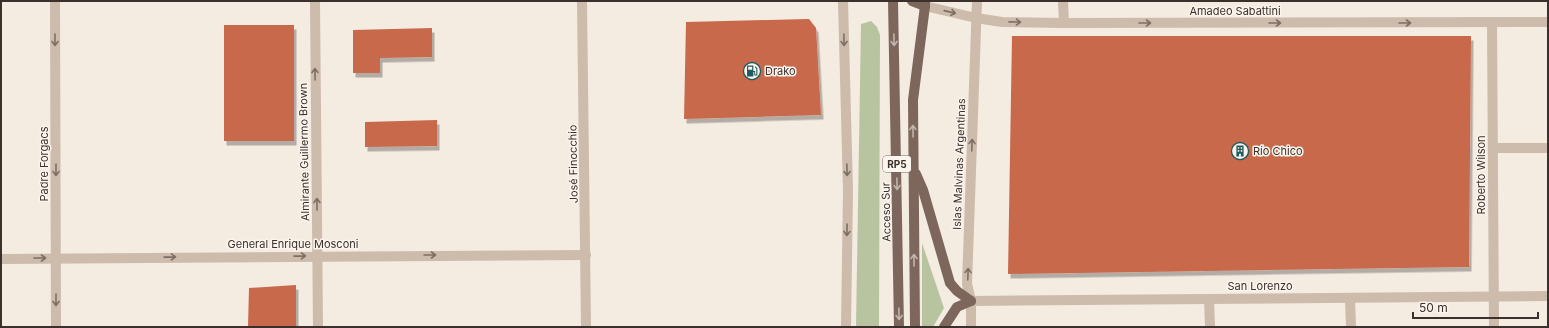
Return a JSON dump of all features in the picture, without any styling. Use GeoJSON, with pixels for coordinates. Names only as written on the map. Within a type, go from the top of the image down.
{"type":"FeatureCollection","features":[{"type":"Feature","properties":{"kind":"main road","name":"Acceso Sur"},"geometry":{"type":"LineString","coordinates":[[893,1],[899,327]]}},
{"type":"Feature","properties":{"kind":"main road"},"geometry":{"type":"LineString","coordinates":[[912,1],[925,3]]}},
{"type":"Feature","properties":{"kind":"main road","name":"RP5"},"geometry":{"type":"LineString","coordinates":[[915,327],[913,100],[925,3]]}},
{"type":"Feature","properties":{"kind":"main road"},"geometry":{"type":"LineString","coordinates":[[914,170],[923,190],[950,283],[957,291],[971,301]]}},
{"type":"Feature","properties":{"kind":"main road"},"geometry":{"type":"LineString","coordinates":[[944,327],[957,307],[971,301]]}},
{"type":"Feature","properties":{"kind":"street","name":"Padre Forgacs"},"geometry":{"type":"LineString","coordinates":[[55,1],[56,327]]}},
{"type":"Feature","properties":{"kind":"street","name":"Almirante Guillermo Brown"},"geometry":{"type":"LineString","coordinates":[[315,1],[318,327]]}},
{"type":"Feature","properties":{"kind":"street","name":"José Finocchio"},"geometry":{"type":"LineString","coordinates":[[582,1],[586,327]]}},
{"type":"Feature","properties":{"kind":"street"},"geometry":{"type":"LineString","coordinates":[[843,1],[848,191],[846,327]]}},
{"type":"Feature","properties":{"kind":"street","name":"Islas Malvinas Argentinas"},"geometry":{"type":"LineString","coordinates":[[971,327],[971,301],[967,284],[977,1]]}},
{"type":"Feature","properties":{"kind":"street"},"geometry":{"type":"LineString","coordinates":[[1063,1],[1064,23]]}},
{"type":"Feature","properties":{"kind":"street","name":"Amadeo Sabattini"},"geometry":{"type":"LineString","coordinates":[[925,3],[976,18],[1002,22],[1548,22]]}},
{"type":"Feature","properties":{"kind":"street","name":"Roberto Wilson"},"geometry":{"type":"LineString","coordinates":[[1492,23],[1494,327]]}},
{"type":"Feature","properties":{"kind":"street"},"geometry":{"type":"LineString","coordinates":[[1493,148],[1548,148]]}},
{"type":"Feature","properties":{"kind":"street","name":"General Enrique Mosconi"},"geometry":{"type":"LineString","coordinates":[[1,259],[586,255]]}},
{"type":"Feature","properties":{"kind":"street","name":"San Lorenzo"},"geometry":{"type":"LineString","coordinates":[[971,301],[1548,296]]}},
{"type":"Feature","properties":{"kind":"street"},"geometry":{"type":"LineString","coordinates":[[1350,298],[1351,327]]}},
{"type":"Feature","properties":{"kind":"street"},"geometry":{"type":"LineString","coordinates":[[1210,299],[1210,327]]}},
{"type":"Feature","properties":{"kind":"green space"},"geometry":{"type":"Polygon","coordinates":[[[871,21],[877,27],[880,35],[879,327],[856,327],[861,24],[871,21]]]}},
{"type":"Feature","properties":{"kind":"green space"},"geometry":{"type":"Polygon","coordinates":[[[922,243],[944,308],[933,327],[922,327],[922,243]]]}},
{"type":"Feature","properties":{"kind":"building","name":"Drako"},"geometry":{"type":"Polygon","coordinates":[[[809,19],[816,28],[821,115],[684,119],[686,22],[809,19]]]}},
{"type":"Feature","properties":{"kind":"building"},"geometry":{"type":"Polygon","coordinates":[[[224,25],[294,25],[294,141],[224,141],[224,25]]]}},
{"type":"Feature","properties":{"kind":"building"},"geometry":{"type":"Polygon","coordinates":[[[432,28],[432,57],[380,58],[380,73],[353,73],[353,30],[432,28]]]}},
{"type":"Feature","properties":{"kind":"building","name":"Río Chico"},"geometry":{"type":"Polygon","coordinates":[[[1012,36],[1471,36],[1469,267],[1008,274],[1012,36]]]}},
{"type":"Feature","properties":{"kind":"building"},"geometry":{"type":"Polygon","coordinates":[[[437,120],[437,146],[365,147],[365,122],[437,120]]]}},
{"type":"Feature","properties":{"kind":"building"},"geometry":{"type":"Polygon","coordinates":[[[296,285],[296,327],[248,327],[249,288],[296,285]]]}},
{"type":"Feature","properties":{"kind":"place","name":"Drako"},"geometry":{"type":"Point","coordinates":[752,71]}},
{"type":"Feature","properties":{"kind":"place","name":"Río Chico"},"geometry":{"type":"Point","coordinates":[1240,151]}}]}
